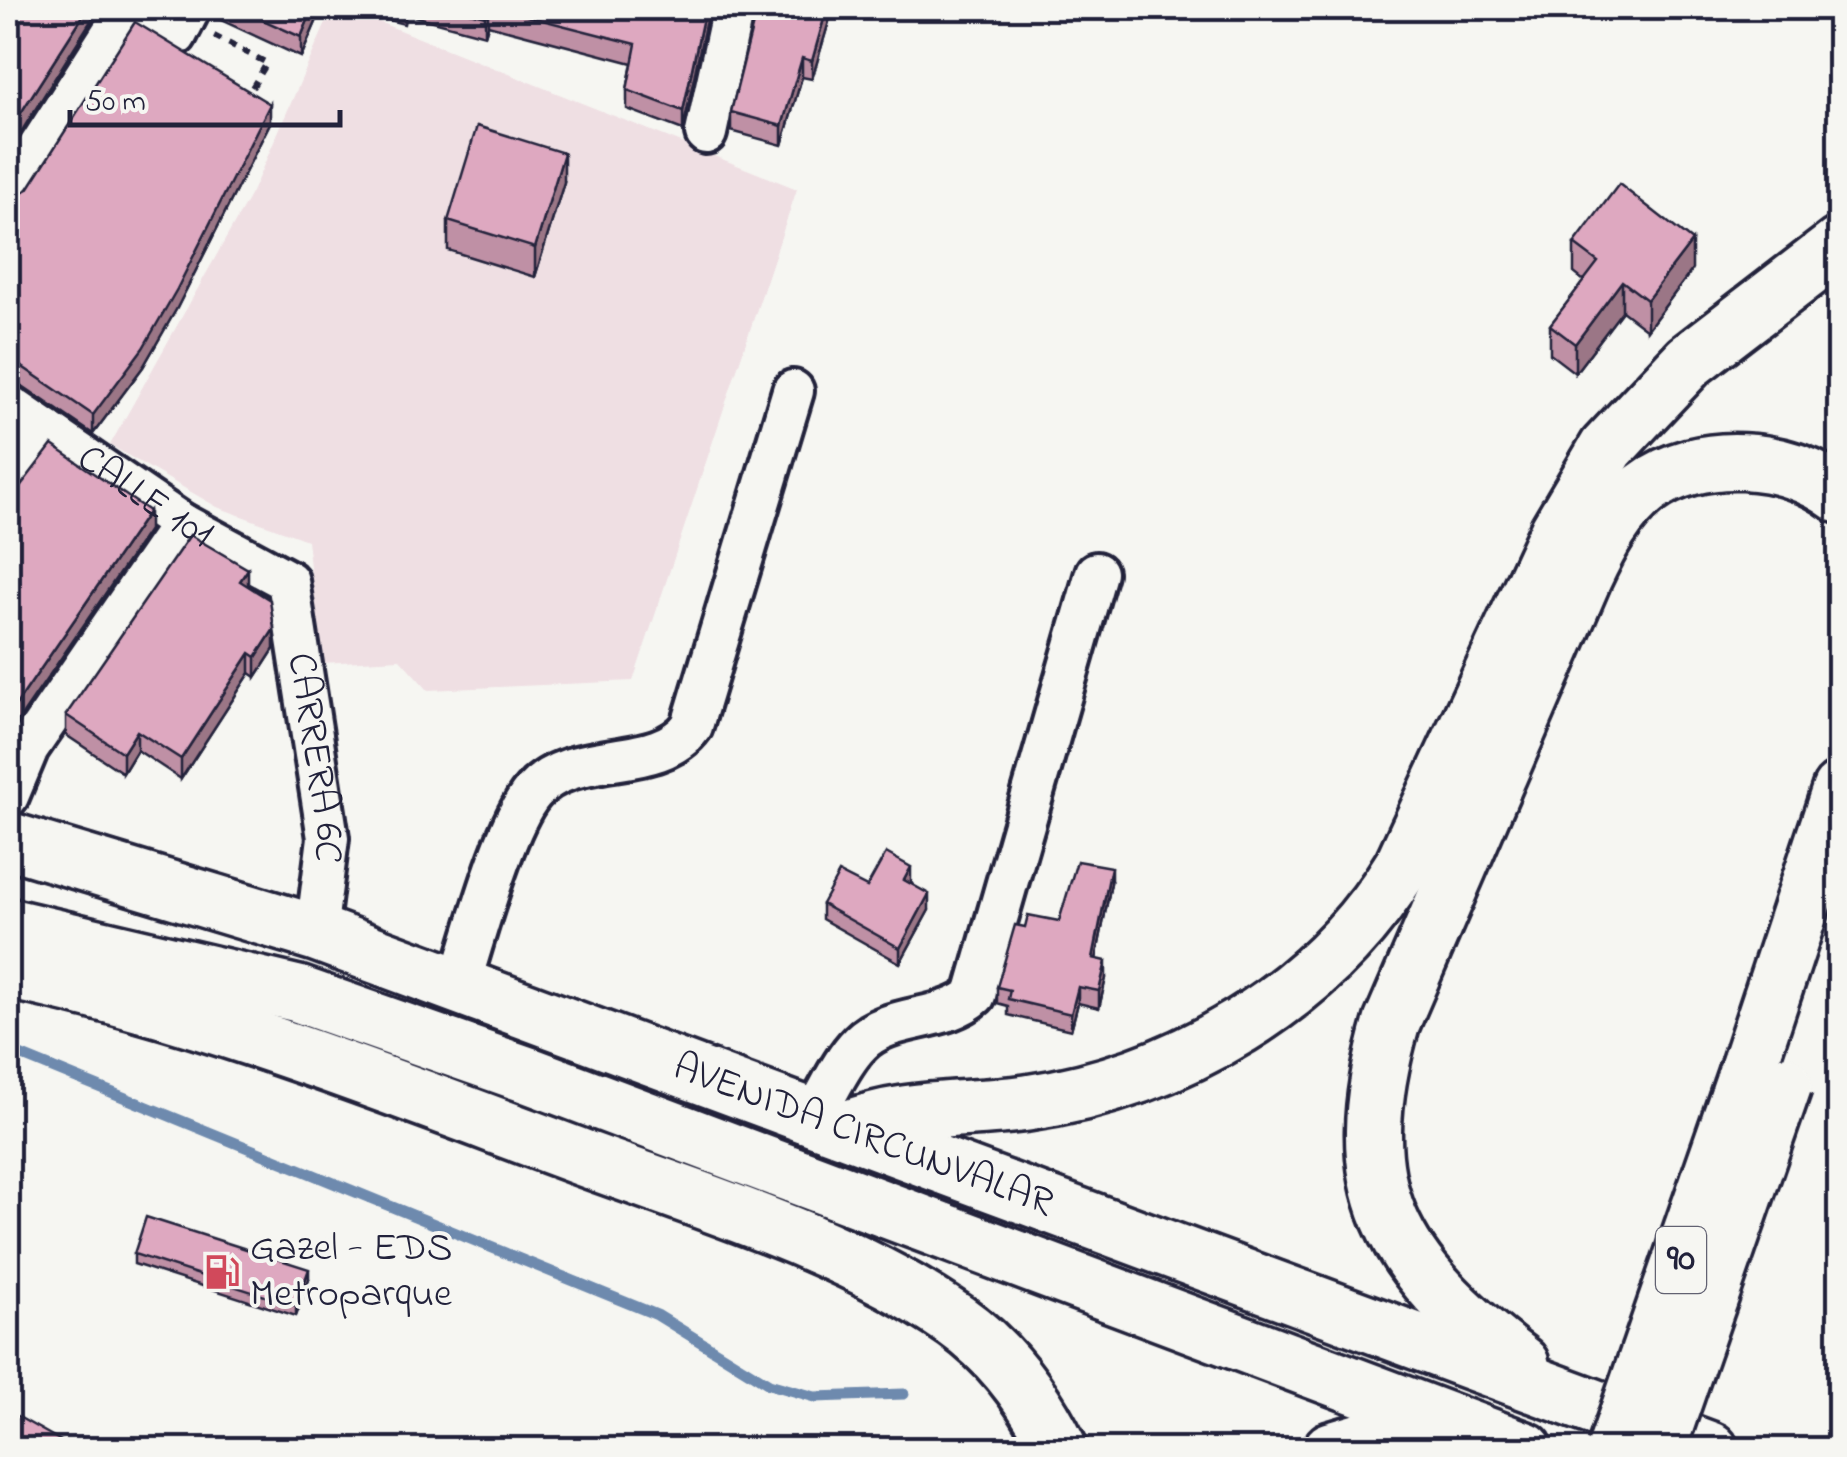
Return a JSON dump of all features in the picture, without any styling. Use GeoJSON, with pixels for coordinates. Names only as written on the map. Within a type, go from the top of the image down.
{"type":"FeatureCollection","features":[{"type":"Feature","properties":{"kind":"highway"},"geometry":{"type":"LineString","coordinates":[[830,1122],[919,1109],[997,1107],[1072,1095],[1143,1074],[1238,1028],[1317,968],[1371,912],[1402,866],[1566,515],[1606,448],[1680,369],[1840,245]]}},
{"type":"Feature","properties":{"kind":"highway"},"geometry":{"type":"LineString","coordinates":[[1564,1397],[1464,1318],[1415,1264],[1386,1215],[1378,1190],[1372,1132],[1378,1076],[1392,1022],[1590,565],[1625,508],[1662,478],[1728,462],[1797,471],[1840,495]]}},
{"type":"Feature","properties":{"kind":"highway","name":"90"},"geometry":{"type":"LineString","coordinates":[[1658,1450],[1766,1078],[1840,790]]}},
{"type":"Feature","properties":{"kind":"highway","name":"AVENIDA CIRCUNVALAR"},"geometry":{"type":"LineString","coordinates":[[8,840],[316,933],[1710,1450]]}},
{"type":"Feature","properties":{"kind":"highway","name":"90"},"geometry":{"type":"LineString","coordinates":[[1616,1450],[1766,1078],[1840,912]]}},
{"type":"Feature","properties":{"kind":"highway","name":"AVENIDA CIRCUNVALAR"},"geometry":{"type":"LineString","coordinates":[[8,926],[298,994],[531,1076],[1525,1450]]}},
{"type":"Feature","properties":{"kind":"highway"},"geometry":{"type":"LineString","coordinates":[[18,983],[254,1036],[698,1201],[859,1266],[958,1322],[1013,1373],[1034,1401],[1060,1450]]}},
{"type":"Feature","properties":{"kind":"highway"},"geometry":{"type":"LineString","coordinates":[[531,1076],[648,1182]]}},
{"type":"Feature","properties":{"kind":"highway"},"geometry":{"type":"LineString","coordinates":[[698,1201],[871,1204]]}},
{"type":"Feature","properties":{"kind":"highway"},"geometry":{"type":"LineString","coordinates":[[1331,1450],[1375,1437],[1412,1436],[1444,1436],[1513,1450]]}},
{"type":"Feature","properties":{"kind":"street"},"geometry":{"type":"LineString","coordinates":[[706,133],[732,8]]}},
{"type":"Feature","properties":{"kind":"street"},"geometry":{"type":"LineString","coordinates":[[8,196],[125,9],[184,21]]}},
{"type":"Feature","properties":{"kind":"street"},"geometry":{"type":"LineString","coordinates":[[459,986],[504,851],[533,792],[568,769],[671,746],[692,726],[793,390]]}},
{"type":"Feature","properties":{"kind":"street","name":"CALLE 101"},"geometry":{"type":"LineString","coordinates":[[8,405],[182,524],[288,581]]}},
{"type":"Feature","properties":{"kind":"street"},"geometry":{"type":"LineString","coordinates":[[8,488],[46,432]]}},
{"type":"Feature","properties":{"kind":"street"},"geometry":{"type":"LineString","coordinates":[[8,796],[28,748],[182,524]]}},
{"type":"Feature","properties":{"kind":"street"},"geometry":{"type":"LineString","coordinates":[[830,1122],[860,1043],[876,1032],[963,1006],[976,995],[1096,573]]}},
{"type":"Feature","properties":{"kind":"street","name":"CARRERA 6C"},"geometry":{"type":"LineString","coordinates":[[288,581],[328,838],[316,933]]}},
{"type":"Feature","properties":{"kind":"path"},"geometry":{"type":"LineString","coordinates":[[184,21],[267,63],[237,113]]}},
{"type":"Feature","properties":{"kind":"shaded area"},"geometry":{"type":"Polygon","coordinates":[[[354,12],[797,189],[633,681],[428,690],[400,659],[321,663],[307,540],[217,507],[110,445],[252,192],[326,23],[354,12]]]}},
{"type":"Feature","properties":{"kind":"building"},"geometry":{"type":"Polygon","coordinates":[[[8,8],[88,8],[8,133],[8,8]]]}},
{"type":"Feature","properties":{"kind":"building"},"geometry":{"type":"Polygon","coordinates":[[[236,8],[313,8],[301,37],[236,8]]]}},
{"type":"Feature","properties":{"kind":"building"},"geometry":{"type":"Polygon","coordinates":[[[453,8],[487,8],[485,16],[453,8]]]}},
{"type":"Feature","properties":{"kind":"building"},"geometry":{"type":"Polygon","coordinates":[[[495,8],[705,8],[683,111],[627,90],[636,44],[495,8]]]}},
{"type":"Feature","properties":{"kind":"building"},"geometry":{"type":"Polygon","coordinates":[[[757,8],[827,8],[812,61],[802,58],[782,126],[731,112],[757,8]]]}},
{"type":"Feature","properties":{"kind":"building"},"geometry":{"type":"Polygon","coordinates":[[[135,22],[270,104],[177,289],[143,348],[93,415],[21,366],[8,365],[8,200],[28,189],[135,22]]]}},
{"type":"Feature","properties":{"kind":"building"},"geometry":{"type":"Polygon","coordinates":[[[477,126],[564,153],[535,248],[448,221],[477,126]]]}},
{"type":"Feature","properties":{"kind":"building"},"geometry":{"type":"Polygon","coordinates":[[[1619,184],[1692,241],[1647,300],[1622,281],[1575,344],[1550,325],[1598,262],[1574,244],[1619,184]]]}},
{"type":"Feature","properties":{"kind":"building"},"geometry":{"type":"Polygon","coordinates":[[[52,445],[149,511],[9,715],[8,491],[19,488],[52,445]]]}},
{"type":"Feature","properties":{"kind":"building"},"geometry":{"type":"Polygon","coordinates":[[[190,535],[248,569],[240,581],[270,600],[274,629],[256,657],[250,653],[181,759],[137,731],[123,753],[66,715],[190,535]]]}},
{"type":"Feature","properties":{"kind":"building"},"geometry":{"type":"Polygon","coordinates":[[[886,853],[911,867],[904,880],[929,894],[900,948],[822,904],[839,873],[867,887],[886,853]]]}},
{"type":"Feature","properties":{"kind":"building"},"geometry":{"type":"Polygon","coordinates":[[[1077,861],[1111,867],[1093,958],[1106,961],[1099,991],[1078,987],[1071,1014],[1008,999],[1010,990],[997,987],[1015,925],[1025,927],[1028,915],[1059,921],[1077,861]]]}},
{"type":"Feature","properties":{"kind":"building","name":"Gazel - EDS Metroparque"},"geometry":{"type":"Polygon","coordinates":[[[146,1217],[309,1269],[296,1306],[134,1254],[146,1217]]]}},
{"type":"Feature","properties":{"kind":"building"},"geometry":{"type":"Polygon","coordinates":[[[8,1411],[77,1450],[8,1450],[8,1411]]]}},
{"type":"Feature","properties":{"kind":"waterway"},"geometry":{"type":"LineString","coordinates":[[8,1050],[657,1315],[769,1384],[815,1397],[904,1394]]}},
{"type":"Feature","properties":{"kind":"place","name":"Gazel - EDS Metroparque"},"geometry":{"type":"Point","coordinates":[222,1272]}}]}
